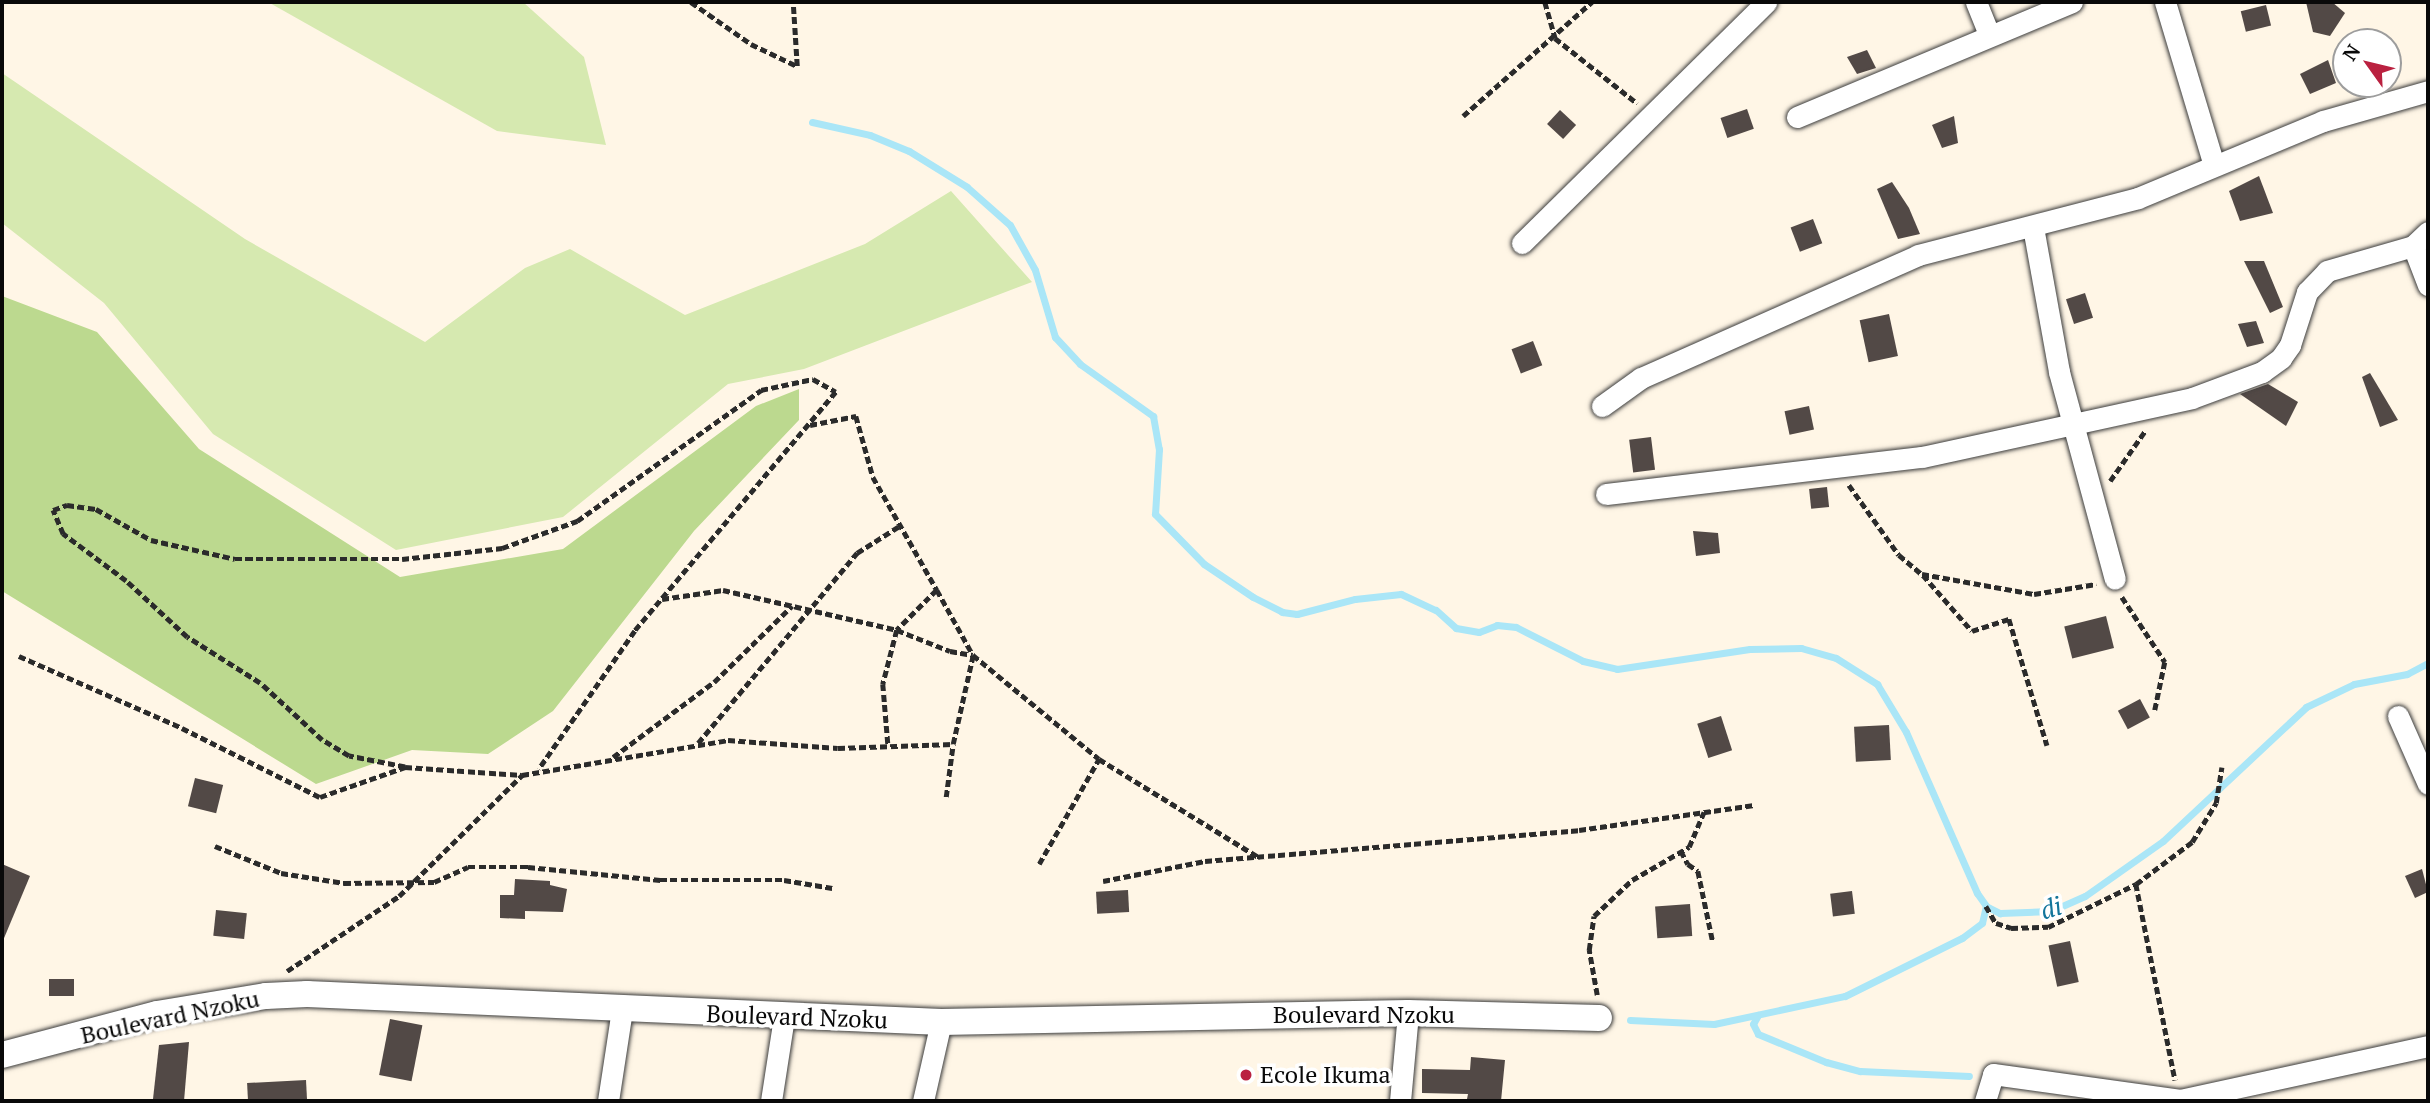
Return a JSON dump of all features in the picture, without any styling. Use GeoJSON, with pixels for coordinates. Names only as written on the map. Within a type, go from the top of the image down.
{"type":"FeatureCollection","features":[{"type":"Feature","properties":{"kind":"street"},"geometry":{"type":"LineString","coordinates":[[1522,243],[1766,2]]}},
{"type":"Feature","properties":{"kind":"street"},"geometry":{"type":"LineString","coordinates":[[1976,2],[1989,35]]}},
{"type":"Feature","properties":{"kind":"street"},"geometry":{"type":"LineString","coordinates":[[1797,117],[2072,2]]}},
{"type":"Feature","properties":{"kind":"street"},"geometry":{"type":"LineString","coordinates":[[2165,2],[2214,165]]}},
{"type":"Feature","properties":{"kind":"street"},"geometry":{"type":"LineString","coordinates":[[1602,406],[1641,378],[1918,255],[2034,227],[2137,198],[2323,121],[2428,91]]}},
{"type":"Feature","properties":{"kind":"street"},"geometry":{"type":"LineString","coordinates":[[2034,227],[2045,307],[2115,579]]}},
{"type":"Feature","properties":{"kind":"street"},"geometry":{"type":"LineString","coordinates":[[1606,494],[1922,457],[1980,441],[2074,425],[2176,402],[2262,372],[2281,358],[2307,292],[2327,271],[2421,239],[2428,285]]}},
{"type":"Feature","properties":{"kind":"street"},"geometry":{"type":"LineString","coordinates":[[2398,716],[2428,784]]}},
{"type":"Feature","properties":{"kind":"street","name":"Boulevard Nzoku"},"geometry":{"type":"LineString","coordinates":[[2,1055],[158,1014],[266,996],[360,994],[622,1010],[941,1022],[1408,1013],[1599,1018]]}},
{"type":"Feature","properties":{"kind":"street"},"geometry":{"type":"LineString","coordinates":[[608,1101],[622,1010]]}},
{"type":"Feature","properties":{"kind":"street"},"geometry":{"type":"LineString","coordinates":[[1400,1101],[1408,1013]]}},
{"type":"Feature","properties":{"kind":"street"},"geometry":{"type":"LineString","coordinates":[[771,1101],[784,1017]]}},
{"type":"Feature","properties":{"kind":"street"},"geometry":{"type":"LineString","coordinates":[[923,1101],[941,1022]]}},
{"type":"Feature","properties":{"kind":"street"},"geometry":{"type":"LineString","coordinates":[[1985,1101],[1993,1074],[2180,1100],[2428,1046]]}},
{"type":"Feature","properties":{"kind":"path"},"geometry":{"type":"LineString","coordinates":[[691,2],[751,44],[797,66],[793,2]]}},
{"type":"Feature","properties":{"kind":"path"},"geometry":{"type":"LineString","coordinates":[[1545,2],[1555,38],[1652,114]]}},
{"type":"Feature","properties":{"kind":"path"},"geometry":{"type":"LineString","coordinates":[[1579,2],[1590,4]]}},
{"type":"Feature","properties":{"kind":"path"},"geometry":{"type":"LineString","coordinates":[[1463,116],[1555,38],[1590,4]]}},
{"type":"Feature","properties":{"kind":"path"},"geometry":{"type":"LineString","coordinates":[[540,769],[661,599],[836,391],[813,379],[761,390],[577,521],[502,548],[402,559],[235,559],[151,540],[96,509],[66,505],[53,510],[63,534],[126,581],[187,637],[260,683],[322,740],[349,756],[405,767],[522,775],[540,769],[729,740],[838,748],[888,744],[953,744]]}},
{"type":"Feature","properties":{"kind":"path"},"geometry":{"type":"LineString","coordinates":[[2095,505],[2151,422],[2176,402]]}},
{"type":"Feature","properties":{"kind":"path"},"geometry":{"type":"LineString","coordinates":[[809,425],[856,416],[873,477],[898,527],[973,655],[1099,760],[1260,858]]}},
{"type":"Feature","properties":{"kind":"path"},"geometry":{"type":"LineString","coordinates":[[1837,467],[1874,524],[1972,631],[2009,618],[2047,745]]}},
{"type":"Feature","properties":{"kind":"path"},"geometry":{"type":"LineString","coordinates":[[698,743],[806,610],[857,553],[898,527]]}},
{"type":"Feature","properties":{"kind":"path"},"geometry":{"type":"LineString","coordinates":[[1922,574],[2034,594],[2115,579],[2123,601],[2165,662],[2155,710]]}},
{"type":"Feature","properties":{"kind":"path"},"geometry":{"type":"LineString","coordinates":[[661,599],[723,590],[897,630],[950,651],[973,655]]}},
{"type":"Feature","properties":{"kind":"path"},"geometry":{"type":"LineString","coordinates":[[888,744],[883,684],[897,630],[937,590]]}},
{"type":"Feature","properties":{"kind":"path"},"geometry":{"type":"LineString","coordinates":[[610,759],[714,682],[792,606]]}},
{"type":"Feature","properties":{"kind":"path"},"geometry":{"type":"LineString","coordinates":[[946,797],[953,744],[973,655]]}},
{"type":"Feature","properties":{"kind":"path"},"geometry":{"type":"LineString","coordinates":[[19,656],[181,727],[320,797],[405,767]]}},
{"type":"Feature","properties":{"kind":"path"},"geometry":{"type":"LineString","coordinates":[[1039,864],[1099,760]]}},
{"type":"Feature","properties":{"kind":"path"},"geometry":{"type":"LineString","coordinates":[[1986,906],[1996,923],[2011,928],[2048,927],[2136,884],[2192,842],[2216,803],[2222,767]]}},
{"type":"Feature","properties":{"kind":"path"},"geometry":{"type":"LineString","coordinates":[[266,996],[295,962],[349,930],[411,884],[522,775]]}},
{"type":"Feature","properties":{"kind":"path"},"geometry":{"type":"LineString","coordinates":[[1103,881],[1205,861],[1578,830],[1754,805]]}},
{"type":"Feature","properties":{"kind":"path"},"geometry":{"type":"LineString","coordinates":[[1599,1018],[1589,950],[1594,916],[1632,880],[1689,847],[1705,812]]}},
{"type":"Feature","properties":{"kind":"path"},"geometry":{"type":"LineString","coordinates":[[215,846],[281,873],[344,883],[411,884],[434,882],[468,867],[528,867],[660,880],[784,880],[832,888]]}},
{"type":"Feature","properties":{"kind":"path"},"geometry":{"type":"LineString","coordinates":[[1681,850],[1688,864],[1698,871],[1713,942]]}},
{"type":"Feature","properties":{"kind":"path"},"geometry":{"type":"LineString","coordinates":[[2136,884],[2180,1100]]}},
{"type":"Feature","properties":{"kind":"green space"},"geometry":{"type":"Polygon","coordinates":[[[268,2],[523,2],[584,57],[606,145],[497,131],[268,2]]]}},
{"type":"Feature","properties":{"kind":"green space"},"geometry":{"type":"Polygon","coordinates":[[[2,73],[245,239],[425,342],[525,268],[570,249],[685,315],[865,244],[951,191],[1032,282],[804,369],[728,384],[563,517],[396,550],[213,434],[104,303],[2,223],[2,73]]]}},
{"type":"Feature","properties":{"kind":"green space"},"geometry":{"type":"Polygon","coordinates":[[[2,296],[97,332],[199,449],[400,577],[563,549],[756,406],[799,389],[799,420],[694,531],[553,711],[488,754],[412,750],[316,784],[2,591],[2,296]]]}},
{"type":"Feature","properties":{"kind":"building"},"geometry":{"type":"Polygon","coordinates":[[[2306,2],[2332,2],[2345,13],[2335,28],[2332,28],[2330,36],[2313,32],[2306,2]]]}},
{"type":"Feature","properties":{"kind":"building"},"geometry":{"type":"Polygon","coordinates":[[[2266,5],[2271,25],[2246,32],[2241,11],[2266,5]]]}},
{"type":"Feature","properties":{"kind":"building"},"geometry":{"type":"Polygon","coordinates":[[[1867,50],[1876,68],[1857,74],[1847,57],[1867,50]]]}},
{"type":"Feature","properties":{"kind":"building"},"geometry":{"type":"Polygon","coordinates":[[[2328,60],[2332,72],[2332,85],[2310,94],[2300,74],[2328,60]]]}},
{"type":"Feature","properties":{"kind":"building"},"geometry":{"type":"Polygon","coordinates":[[[1747,109],[1754,129],[1727,138],[1721,118],[1747,109]]]}},
{"type":"Feature","properties":{"kind":"building"},"geometry":{"type":"Polygon","coordinates":[[[1560,110],[1576,125],[1563,139],[1547,124],[1560,110]]]}},
{"type":"Feature","properties":{"kind":"building"},"geometry":{"type":"Polygon","coordinates":[[[1954,116],[1958,143],[1942,148],[1932,125],[1954,116]]]}},
{"type":"Feature","properties":{"kind":"building"},"geometry":{"type":"Polygon","coordinates":[[[2259,176],[2273,213],[2240,221],[2229,191],[2259,176]]]}},
{"type":"Feature","properties":{"kind":"building"},"geometry":{"type":"Polygon","coordinates":[[[1892,182],[1909,208],[1920,234],[1898,239],[1877,189],[1892,182]]]}},
{"type":"Feature","properties":{"kind":"building"},"geometry":{"type":"Polygon","coordinates":[[[1813,219],[1822,243],[1800,252],[1791,228],[1813,219]]]}},
{"type":"Feature","properties":{"kind":"building"},"geometry":{"type":"Polygon","coordinates":[[[2244,261],[2264,261],[2283,307],[2270,313],[2244,261]]]}},
{"type":"Feature","properties":{"kind":"building"},"geometry":{"type":"Polygon","coordinates":[[[2085,293],[2093,318],[2074,324],[2066,299],[2085,293]]]}},
{"type":"Feature","properties":{"kind":"building"},"geometry":{"type":"Polygon","coordinates":[[[1889,314],[1898,356],[1869,362],[1860,320],[1889,314]]]}},
{"type":"Feature","properties":{"kind":"building"},"geometry":{"type":"Polygon","coordinates":[[[2256,321],[2264,343],[2247,347],[2238,324],[2256,321]]]}},
{"type":"Feature","properties":{"kind":"building"},"geometry":{"type":"Polygon","coordinates":[[[1533,341],[1542,365],[1521,374],[1512,349],[1533,341]]]}},
{"type":"Feature","properties":{"kind":"building"},"geometry":{"type":"Polygon","coordinates":[[[2370,373],[2398,420],[2380,427],[2362,377],[2370,373]]]}},
{"type":"Feature","properties":{"kind":"building"},"geometry":{"type":"Polygon","coordinates":[[[2268,384],[2298,402],[2286,426],[2240,394],[2268,384]]]}},
{"type":"Feature","properties":{"kind":"building"},"geometry":{"type":"Polygon","coordinates":[[[1809,406],[1814,429],[1790,435],[1785,411],[1809,406]]]}},
{"type":"Feature","properties":{"kind":"building"},"geometry":{"type":"Polygon","coordinates":[[[1651,437],[1655,470],[1633,472],[1629,440],[1651,437]]]}},
{"type":"Feature","properties":{"kind":"building"},"geometry":{"type":"Polygon","coordinates":[[[1827,487],[1829,507],[1811,509],[1809,489],[1827,487]]]}},
{"type":"Feature","properties":{"kind":"building"},"geometry":{"type":"Polygon","coordinates":[[[1693,531],[1718,533],[1720,553],[1696,556],[1693,531]]]}},
{"type":"Feature","properties":{"kind":"building"},"geometry":{"type":"Polygon","coordinates":[[[2106,616],[2114,648],[2072,658],[2064,626],[2106,616]]]}},
{"type":"Feature","properties":{"kind":"building"},"geometry":{"type":"Polygon","coordinates":[[[2140,699],[2150,718],[2128,729],[2118,711],[2140,699]]]}},
{"type":"Feature","properties":{"kind":"building"},"geometry":{"type":"Polygon","coordinates":[[[1721,716],[1732,750],[1708,758],[1697,724],[1721,716]]]}},
{"type":"Feature","properties":{"kind":"building"},"geometry":{"type":"Polygon","coordinates":[[[1889,725],[1891,760],[1856,762],[1854,727],[1889,725]]]}},
{"type":"Feature","properties":{"kind":"building"},"geometry":{"type":"Polygon","coordinates":[[[195,778],[223,785],[216,813],[188,806],[195,778]]]}},
{"type":"Feature","properties":{"kind":"building"},"geometry":{"type":"Polygon","coordinates":[[[2,864],[30,876],[2,943],[2,864]]]}},
{"type":"Feature","properties":{"kind":"building"},"geometry":{"type":"Polygon","coordinates":[[[2422,869],[2428,892],[2415,898],[2405,876],[2422,869]]]}},
{"type":"Feature","properties":{"kind":"building"},"geometry":{"type":"Polygon","coordinates":[[[515,879],[550,881],[550,885],[567,889],[563,912],[525,911],[525,919],[500,918],[500,895],[514,895],[515,879]]]}},
{"type":"Feature","properties":{"kind":"building"},"geometry":{"type":"Polygon","coordinates":[[[1128,890],[1129,912],[1097,914],[1096,892],[1128,890]]]}},
{"type":"Feature","properties":{"kind":"building"},"geometry":{"type":"Polygon","coordinates":[[[1852,891],[1855,914],[1833,917],[1830,894],[1852,891]]]}},
{"type":"Feature","properties":{"kind":"building"},"geometry":{"type":"Polygon","coordinates":[[[1690,904],[1692,936],[1657,938],[1655,906],[1690,904]]]}},
{"type":"Feature","properties":{"kind":"building"},"geometry":{"type":"Polygon","coordinates":[[[216,910],[247,913],[244,939],[213,936],[216,910]]]}},
{"type":"Feature","properties":{"kind":"building"},"geometry":{"type":"Polygon","coordinates":[[[2070,941],[2079,982],[2057,987],[2048,946],[2070,941]]]}},
{"type":"Feature","properties":{"kind":"building"},"geometry":{"type":"Polygon","coordinates":[[[49,979],[74,979],[74,996],[49,996],[49,979]]]}},
{"type":"Feature","properties":{"kind":"building"},"geometry":{"type":"Polygon","coordinates":[[[390,1019],[422,1025],[412,1081],[379,1075],[390,1019]]]}},
{"type":"Feature","properties":{"kind":"building"},"geometry":{"type":"Polygon","coordinates":[[[189,1042],[184,1101],[153,1099],[159,1045],[189,1042]]]}},
{"type":"Feature","properties":{"kind":"building"},"geometry":{"type":"Polygon","coordinates":[[[1471,1057],[1505,1060],[1501,1101],[1467,1099],[1468,1094],[1422,1093],[1422,1069],[1470,1070],[1471,1057]]]}},
{"type":"Feature","properties":{"kind":"building"},"geometry":{"type":"Polygon","coordinates":[[[306,1080],[307,1101],[248,1101],[247,1083],[306,1080]]]}},
{"type":"Feature","properties":{"kind":"waterway"},"geometry":{"type":"LineString","coordinates":[[812,122],[870,135],[909,151],[967,187],[1010,225],[1035,270],[1055,337],[1080,364],[1153,416],[1159,449],[1155,514],[1204,564],[1253,597],[1282,612],[1297,614],[1355,599],[1401,594],[1436,610],[1456,628],[1479,632],[1497,625],[1516,627],[1583,661],[1617,669],[1750,649],[1801,648],[1836,658],[1877,684],[1906,732],[1977,893],[1986,906],[2000,913],[2051,911],[2085,896],[2163,841],[2306,707],[2354,684],[2407,674],[2428,663]]}},
{"type":"Feature","properties":{"kind":"waterway","name":"di"},"geometry":{"type":"LineString","coordinates":[[1630,1020],[1714,1024],[1845,996],[1962,938],[1982,923],[1986,906]]}},
{"type":"Feature","properties":{"kind":"waterway"},"geometry":{"type":"LineString","coordinates":[[1758,1015],[1753,1024],[1758,1034],[1826,1062],[1860,1071],[1969,1076]]}},
{"type":"Feature","properties":{"kind":"place","name":"Ecole Ikuma"},"geometry":{"type":"Point","coordinates":[1246,1075]}}]}
